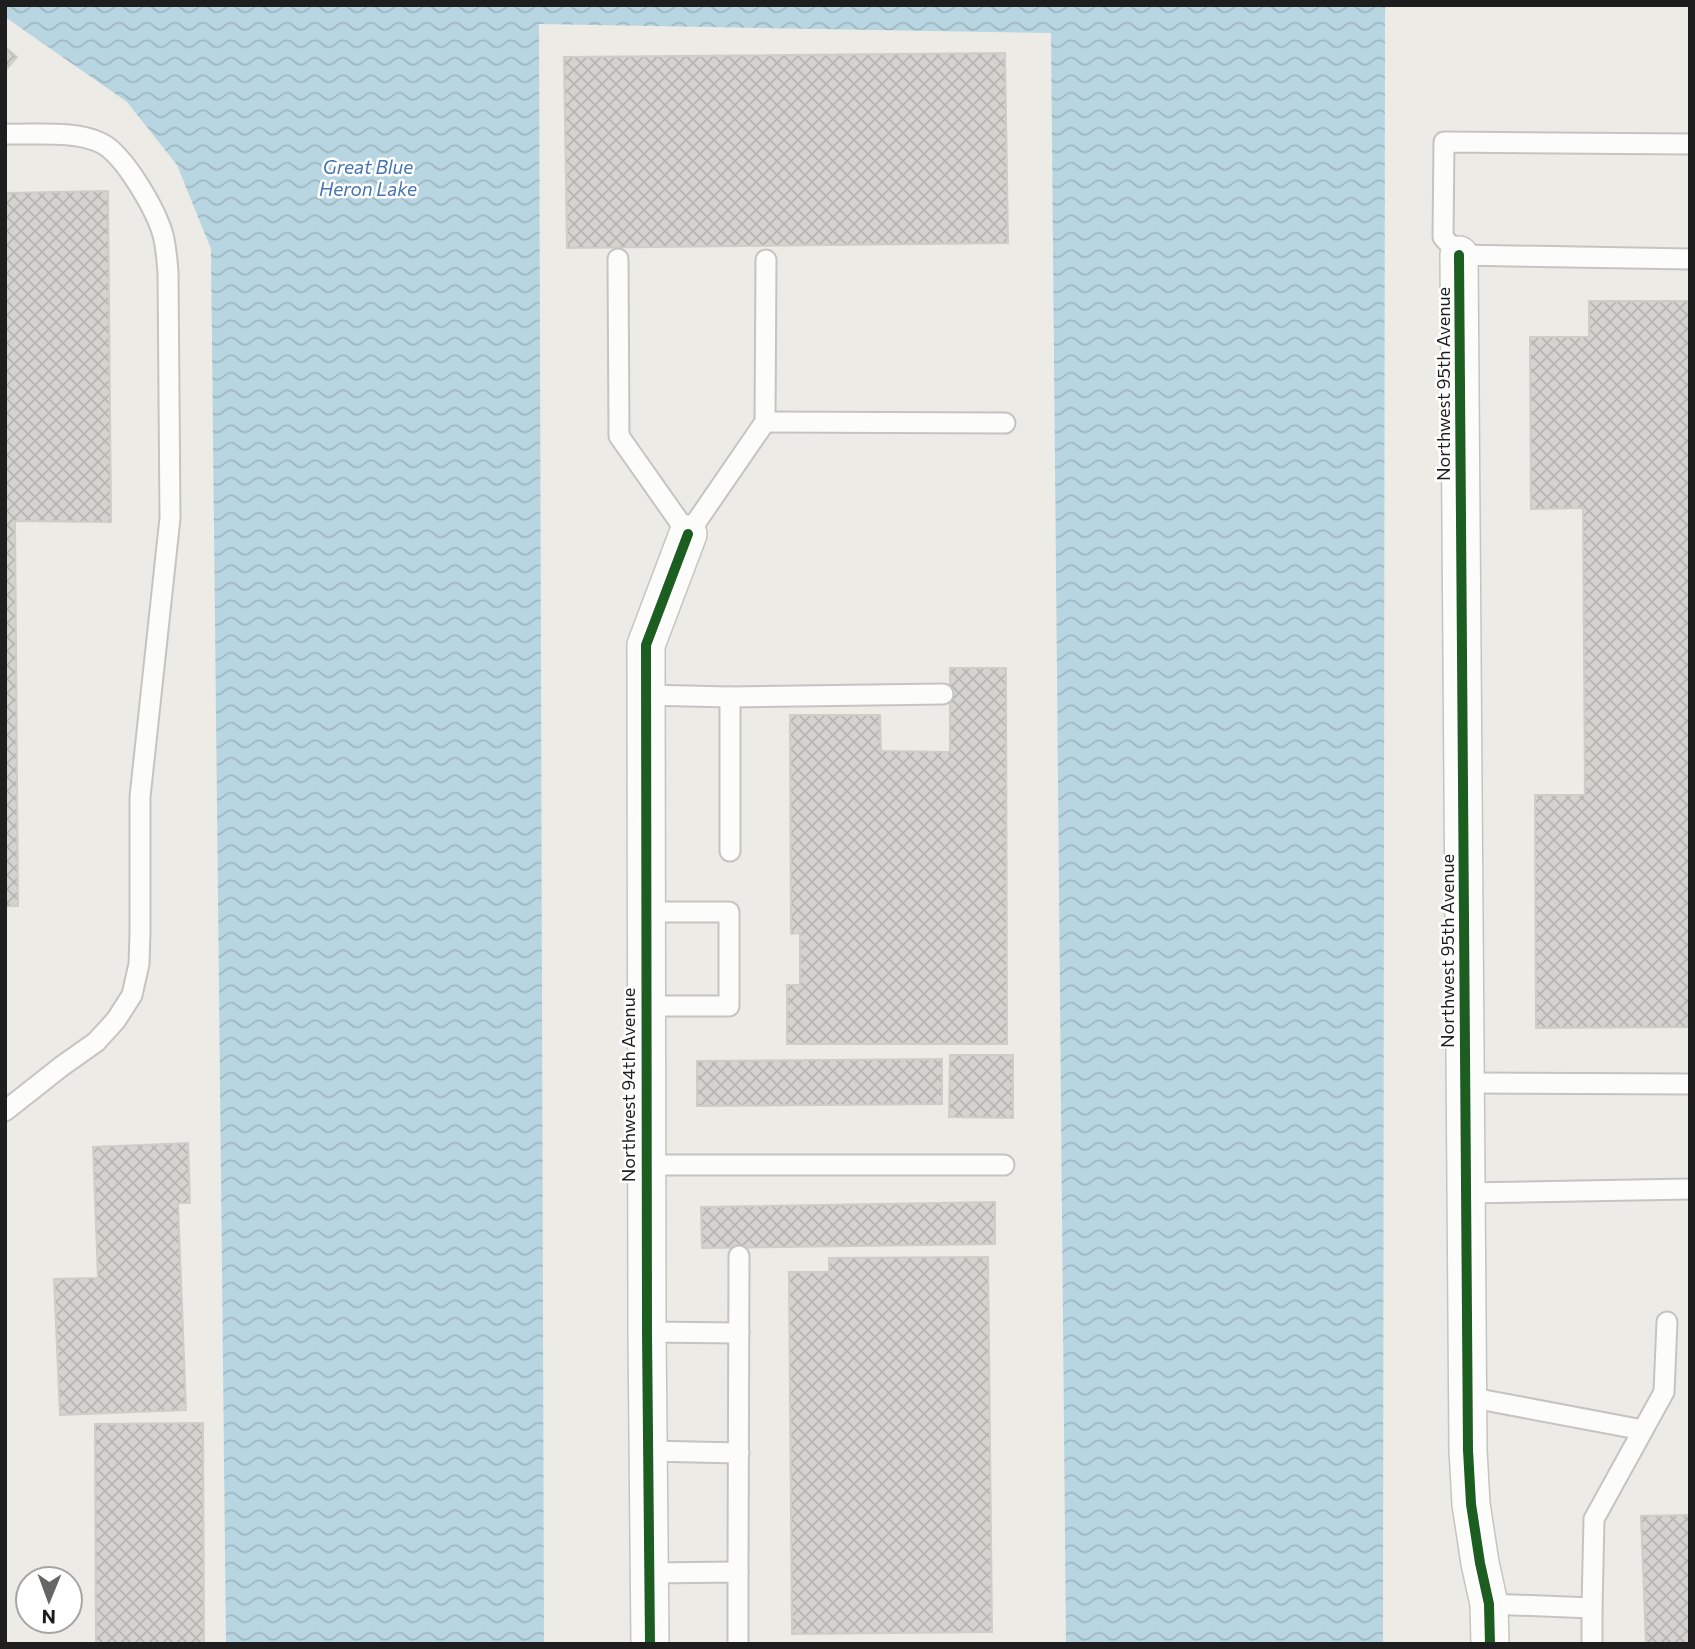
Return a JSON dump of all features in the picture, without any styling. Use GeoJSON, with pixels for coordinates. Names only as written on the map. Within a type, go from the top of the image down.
{"type":"FeatureCollection","features":[{"type":"Feature","properties":{"kind":"street","name":"Northwest 95th Avenue"},"geometry":{"type":"LineString","coordinates":[[1460,255],[1468,1397],[1471,1504],[1489,1604],[1490,1644]]}},
{"type":"Feature","properties":{"kind":"street","name":"Northwest 94th Avenue"},"geometry":{"type":"LineString","coordinates":[[650,1644],[646,645],[688,534]]}},
{"type":"Feature","properties":{"kind":"lane"},"geometry":{"type":"LineString","coordinates":[[5,134],[75,135],[102,143],[121,160],[155,213],[163,236],[168,272],[170,518],[140,797],[141,933],[139,964],[132,995],[116,1020],[96,1042],[5,1111]]}},
{"type":"Feature","properties":{"kind":"lane"},"geometry":{"type":"LineString","coordinates":[[1690,144],[1444,142],[1443,237],[1460,255],[1690,259]]}},
{"type":"Feature","properties":{"kind":"lane"},"geometry":{"type":"LineString","coordinates":[[618,259],[619,436],[688,534],[765,422],[766,260]]}},
{"type":"Feature","properties":{"kind":"lane"},"geometry":{"type":"LineString","coordinates":[[765,422],[1004,423]]}},
{"type":"Feature","properties":{"kind":"lane"},"geometry":{"type":"LineString","coordinates":[[645,695],[730,697],[943,694]]}},
{"type":"Feature","properties":{"kind":"lane"},"geometry":{"type":"LineString","coordinates":[[730,697],[730,851]]}},
{"type":"Feature","properties":{"kind":"lane"},"geometry":{"type":"LineString","coordinates":[[646,912],[729,912],[729,1006],[646,1006]]}},
{"type":"Feature","properties":{"kind":"lane"},"geometry":{"type":"LineString","coordinates":[[1466,1083],[1690,1084]]}},
{"type":"Feature","properties":{"kind":"lane"},"geometry":{"type":"LineString","coordinates":[[646,1165],[1004,1165]]}},
{"type":"Feature","properties":{"kind":"lane"},"geometry":{"type":"LineString","coordinates":[[1465,1193],[1690,1189]]}},
{"type":"Feature","properties":{"kind":"lane"},"geometry":{"type":"LineString","coordinates":[[738,1643],[739,1256]]}},
{"type":"Feature","properties":{"kind":"lane"},"geometry":{"type":"LineString","coordinates":[[1592,1644],[1594,1519],[1664,1392],[1667,1322]]}},
{"type":"Feature","properties":{"kind":"lane"},"geometry":{"type":"LineString","coordinates":[[647,1332],[738,1333]]}},
{"type":"Feature","properties":{"kind":"lane"},"geometry":{"type":"LineString","coordinates":[[1468,1397],[1643,1430]]}},
{"type":"Feature","properties":{"kind":"lane"},"geometry":{"type":"LineString","coordinates":[[648,1451],[738,1453]]}},
{"type":"Feature","properties":{"kind":"lane"},"geometry":{"type":"LineString","coordinates":[[649,1573],[738,1572]]}},
{"type":"Feature","properties":{"kind":"lane"},"geometry":{"type":"LineString","coordinates":[[1489,1604],[1592,1608]]}},
{"type":"Feature","properties":{"kind":"water","name":"Great Blue Heron Lake"},"geometry":{"type":"Polygon","coordinates":[[[5,5],[1385,5],[1383,1644],[1066,1644],[1051,33],[539,24],[544,1644],[226,1644],[211,249],[177,165],[127,102],[5,17],[5,5]]]}},
{"type":"Feature","properties":{"kind":"building"},"geometry":{"type":"Polygon","coordinates":[[[5,47],[17,57],[5,71],[5,47]]]}},
{"type":"Feature","properties":{"kind":"building"},"geometry":{"type":"Polygon","coordinates":[[[1005,53],[1008,243],[567,248],[564,57],[1005,53]]]}},
{"type":"Feature","properties":{"kind":"building"},"geometry":{"type":"Polygon","coordinates":[[[108,191],[111,522],[15,521],[18,906],[5,906],[5,193],[108,191]]]}},
{"type":"Feature","properties":{"kind":"building"},"geometry":{"type":"Polygon","coordinates":[[[1589,301],[1690,301],[1690,1027],[1536,1028],[1535,795],[1585,795],[1583,508],[1531,509],[1530,337],[1589,337],[1589,301]]]}},
{"type":"Feature","properties":{"kind":"building"},"geometry":{"type":"Polygon","coordinates":[[[950,668],[1006,668],[1007,1044],[787,1044],[787,985],[800,985],[800,933],[791,934],[790,715],[880,715],[881,751],[950,752],[950,668]]]}},
{"type":"Feature","properties":{"kind":"building"},"geometry":{"type":"Polygon","coordinates":[[[950,1055],[1013,1055],[1013,1118],[949,1117],[950,1055]]]}},
{"type":"Feature","properties":{"kind":"building"},"geometry":{"type":"Polygon","coordinates":[[[942,1059],[942,1104],[697,1106],[697,1061],[942,1059]]]}},
{"type":"Feature","properties":{"kind":"building"},"geometry":{"type":"Polygon","coordinates":[[[188,1143],[190,1203],[178,1203],[186,1410],[60,1415],[54,1279],[98,1278],[93,1147],[188,1143]]]}},
{"type":"Feature","properties":{"kind":"building"},"geometry":{"type":"Polygon","coordinates":[[[995,1202],[995,1244],[702,1248],[701,1207],[995,1202]]]}},
{"type":"Feature","properties":{"kind":"building"},"geometry":{"type":"Polygon","coordinates":[[[988,1257],[992,1632],[792,1634],[789,1272],[829,1272],[829,1258],[988,1257]]]}},
{"type":"Feature","properties":{"kind":"building"},"geometry":{"type":"Polygon","coordinates":[[[203,1423],[204,1644],[96,1644],[95,1424],[203,1423]]]}},
{"type":"Feature","properties":{"kind":"building"},"geometry":{"type":"Polygon","coordinates":[[[1690,1515],[1690,1644],[1646,1644],[1641,1516],[1690,1515]]]}},
{"type":"Feature","properties":{"kind":"cycle path"},"geometry":{"type":"LineString","coordinates":[[1459,255],[1468,1450],[1471,1504],[1489,1604],[1490,1644]]}},
{"type":"Feature","properties":{"kind":"cycle path"},"geometry":{"type":"LineString","coordinates":[[650,1644],[646,645],[688,534]]}}]}
